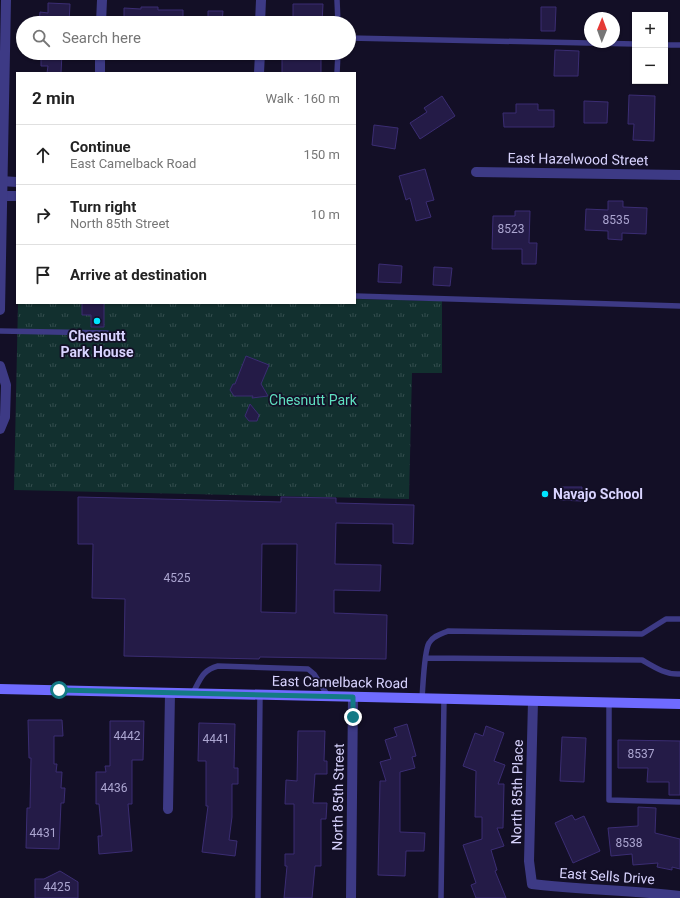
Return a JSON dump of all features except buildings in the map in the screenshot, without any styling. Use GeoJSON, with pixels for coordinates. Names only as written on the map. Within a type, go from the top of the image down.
{"type":"FeatureCollection","features":[{"type":"Feature","properties":{"kind":"main road","name":"East Camelback Road"},"geometry":{"type":"LineString","coordinates":[[0,689],[680,704]]}},
{"type":"Feature","properties":{"kind":"street"},"geometry":{"type":"LineString","coordinates":[[0,310],[2,106],[6,0]]}},
{"type":"Feature","properties":{"kind":"street"},"geometry":{"type":"LineString","coordinates":[[101,16],[102,0]]}},
{"type":"Feature","properties":{"kind":"street"},"geometry":{"type":"LineString","coordinates":[[260,16],[261,0]]}},
{"type":"Feature","properties":{"kind":"street"},"geometry":{"type":"LineString","coordinates":[[100,60],[100,72]]}},
{"type":"Feature","properties":{"kind":"street"},"geometry":{"type":"LineString","coordinates":[[259,72],[260,60]]}},
{"type":"Feature","properties":{"kind":"street","name":"East Hazelwood Street"},"geometry":{"type":"LineString","coordinates":[[476,172],[680,175]]}},
{"type":"Feature","properties":{"kind":"street"},"geometry":{"type":"LineString","coordinates":[[1,181],[16,182]]}},
{"type":"Feature","properties":{"kind":"street"},"geometry":{"type":"LineString","coordinates":[[1,196],[16,196]]}},
{"type":"Feature","properties":{"kind":"street"},"geometry":{"type":"LineString","coordinates":[[0,366],[6,384],[5,417],[0,429]]}},
{"type":"Feature","properties":{"kind":"street"},"geometry":{"type":"LineString","coordinates":[[168,809],[170,693]]}},
{"type":"Feature","properties":{"kind":"street","name":"North 85th Street"},"geometry":{"type":"LineString","coordinates":[[351,898],[353,697]]}},
{"type":"Feature","properties":{"kind":"street","name":"North 85th Place"},"geometry":{"type":"LineString","coordinates":[[532,884],[529,861],[533,701]]}},
{"type":"Feature","properties":{"kind":"street","name":"East Sells Drive"},"geometry":{"type":"LineString","coordinates":[[532,884],[562,888],[648,892],[680,896]]}},
{"type":"Feature","properties":{"kind":"lane"},"geometry":{"type":"LineString","coordinates":[[337,0],[338,16]]}},
{"type":"Feature","properties":{"kind":"lane"},"geometry":{"type":"LineString","coordinates":[[356,38],[632,44]]}},
{"type":"Feature","properties":{"kind":"lane"},"geometry":{"type":"LineString","coordinates":[[668,45],[680,45]]}},
{"type":"Feature","properties":{"kind":"lane"},"geometry":{"type":"LineString","coordinates":[[337,72],[338,60]]}},
{"type":"Feature","properties":{"kind":"lane"},"geometry":{"type":"LineString","coordinates":[[356,296],[680,306]]}},
{"type":"Feature","properties":{"kind":"lane"},"geometry":{"type":"LineString","coordinates":[[0,331],[107,333]]}},
{"type":"Feature","properties":{"kind":"lane"},"geometry":{"type":"LineString","coordinates":[[422,698],[429,643],[438,634],[448,631],[642,634],[666,618],[680,619]]}},
{"type":"Feature","properties":{"kind":"lane"},"geometry":{"type":"LineString","coordinates":[[426,658],[642,660],[662,672],[680,674]]}},
{"type":"Feature","properties":{"kind":"lane"},"geometry":{"type":"LineString","coordinates":[[193,693],[205,671],[209,668],[225,666],[308,669],[314,674],[328,696]]}},
{"type":"Feature","properties":{"kind":"lane"},"geometry":{"type":"LineString","coordinates":[[258,898],[260,695]]}},
{"type":"Feature","properties":{"kind":"lane"},"geometry":{"type":"LineString","coordinates":[[441,898],[444,699]]}},
{"type":"Feature","properties":{"kind":"lane"},"geometry":{"type":"LineString","coordinates":[[609,702],[610,800],[680,802]]}},
{"type":"Feature","properties":{"kind":"green space","name":"Chesnutt Park"},"geometry":{"type":"Polygon","coordinates":[[[356,299],[442,301],[442,373],[412,373],[409,499],[14,490],[18,304],[356,304],[356,299]]]}},
{"type":"Feature","properties":{"kind":"place","name":"Chesnutt Park House"},"geometry":{"type":"Point","coordinates":[97,321]}},
{"type":"Feature","properties":{"kind":"place","name":"Navajo School"},"geometry":{"type":"Point","coordinates":[545,494]}},
{"type":"Feature","properties":{"kind":"route"},"geometry":{"type":"LineString","coordinates":[[59,690],[353,697],[353,717]]}}]}
